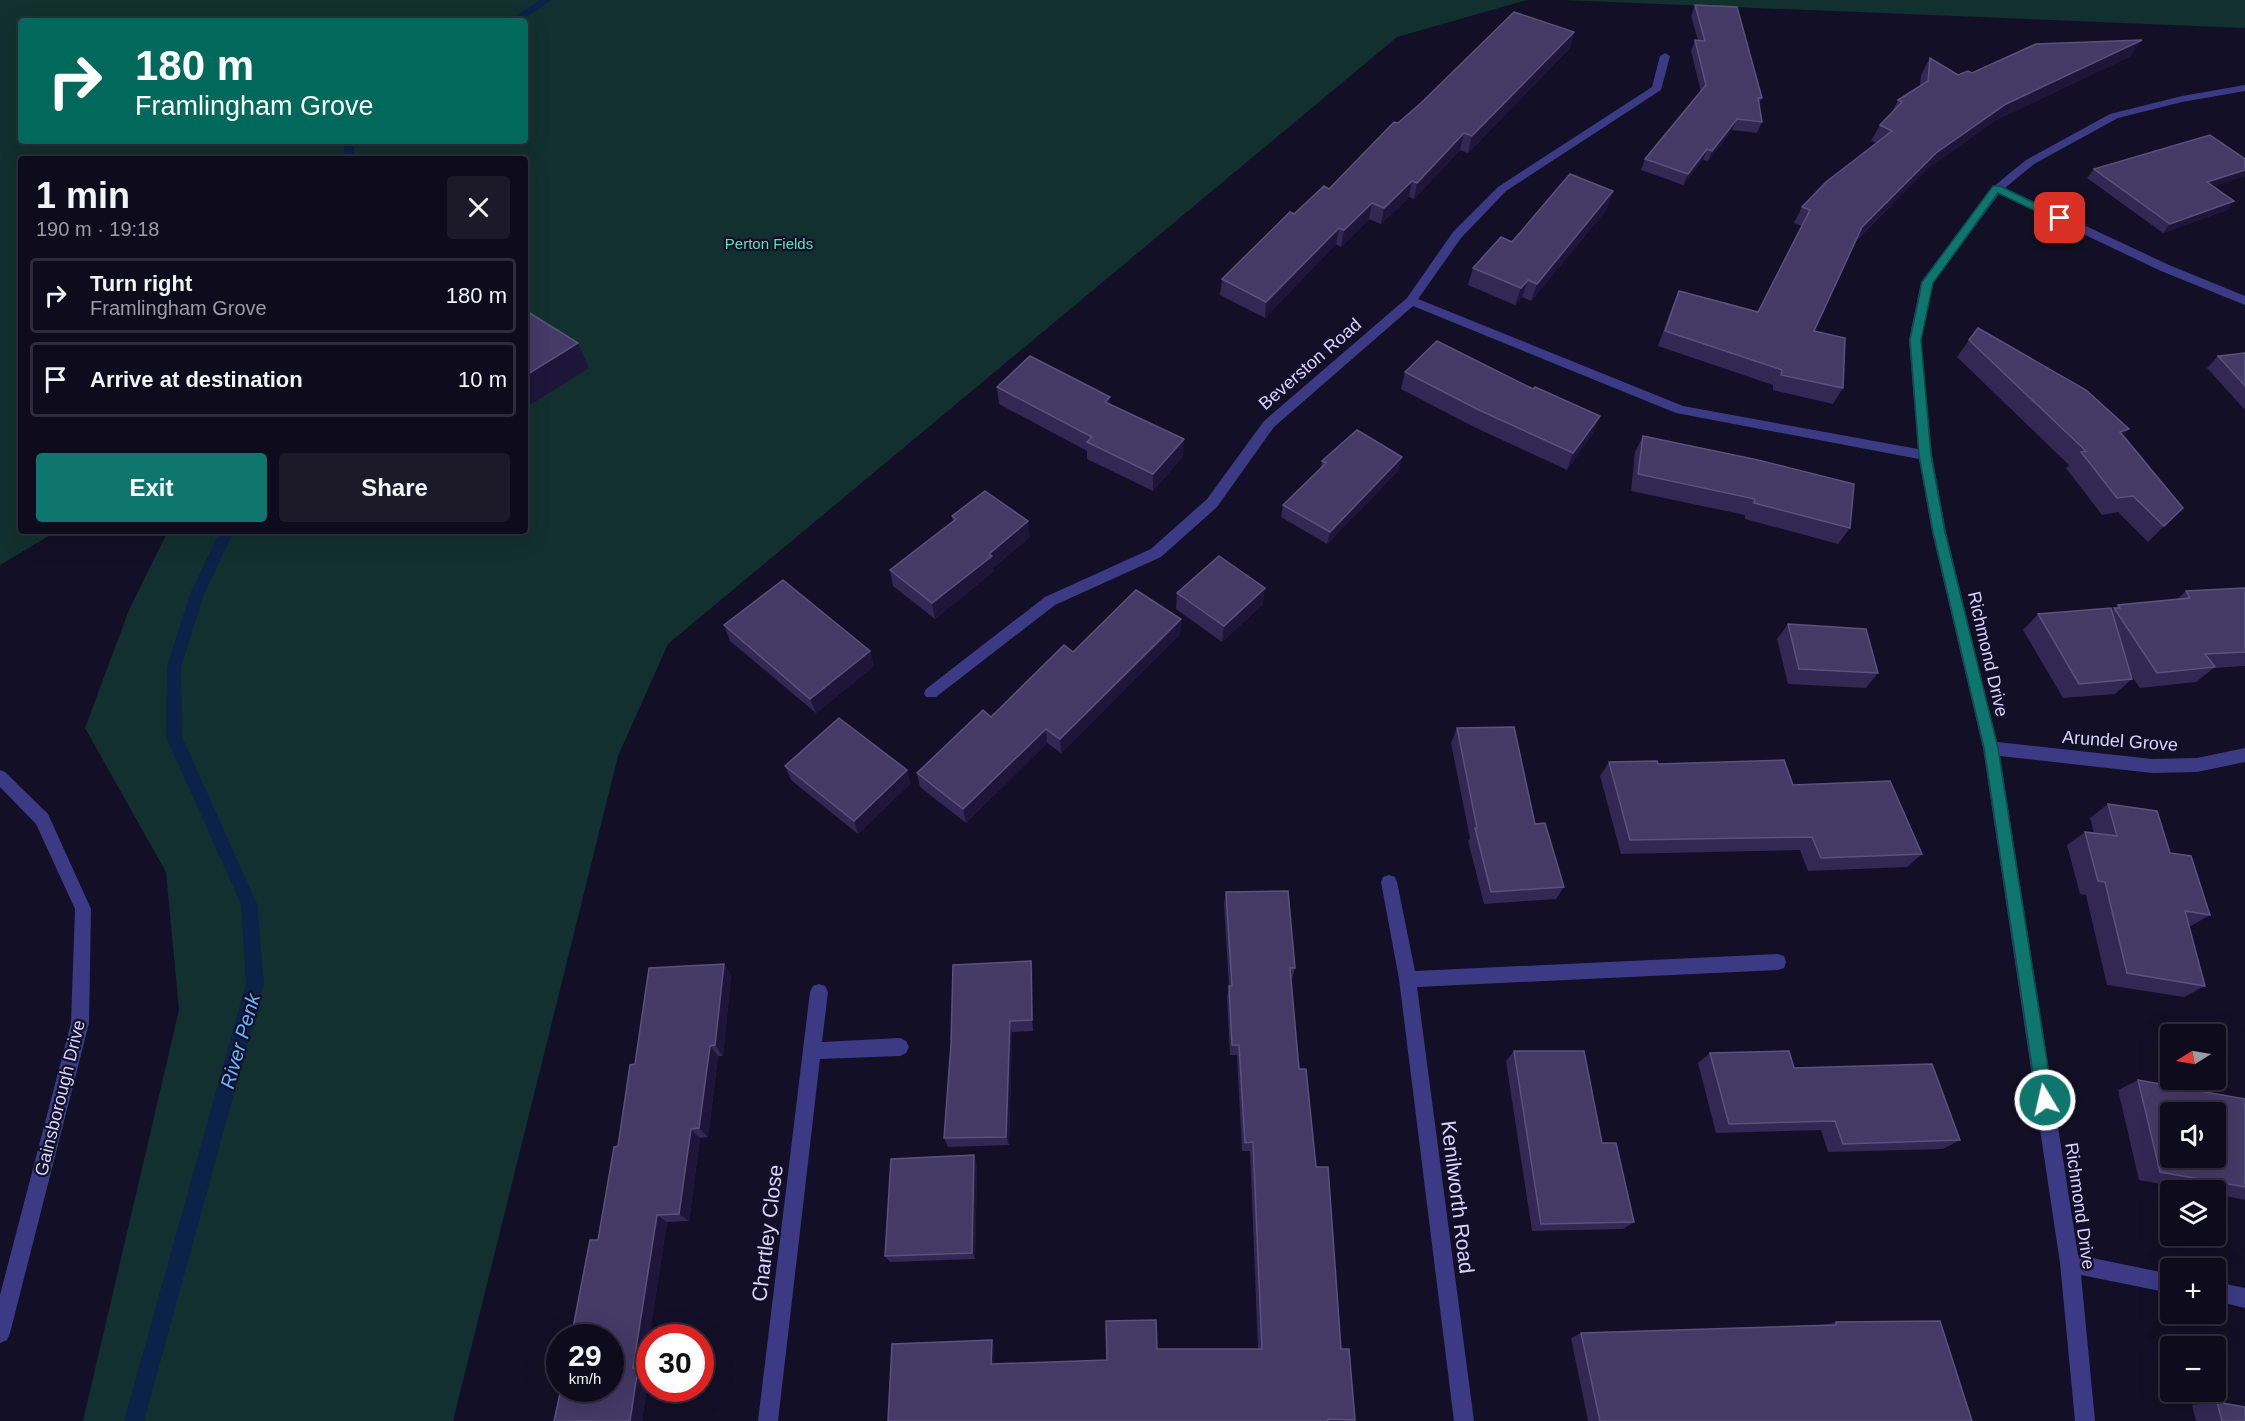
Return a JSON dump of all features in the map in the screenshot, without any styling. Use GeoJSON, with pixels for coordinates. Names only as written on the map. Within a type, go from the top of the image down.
{"type":"FeatureCollection","features":[{"type":"Feature","properties":{"kind":"street","name":"Beverston Road"},"geometry":{"type":"LineString","coordinates":[[931,693],[1050,601],[1156,553],[1212,503],[1269,424],[1411,301],[1457,235],[1502,189],[1657,88],[1665,56]]}},
{"type":"Feature","properties":{"kind":"street","name":"Richmond Drive"},"geometry":{"type":"LineString","coordinates":[[2085,1421],[2070,1263],[1991,748],[1939,532],[1925,455],[1915,340],[1927,282],[1997,189],[2030,162],[2114,116],[2182,99],[2245,88]]}},
{"type":"Feature","properties":{"kind":"street"},"geometry":{"type":"LineString","coordinates":[[1997,189],[2164,268],[2245,301]]}},
{"type":"Feature","properties":{"kind":"street"},"geometry":{"type":"LineString","coordinates":[[1411,301],[1681,410],[1925,455]]}},
{"type":"Feature","properties":{"kind":"street","name":"Arundel Grove"},"geometry":{"type":"LineString","coordinates":[[1991,748],[2152,766],[2197,765],[2245,755]]}},
{"type":"Feature","properties":{"kind":"street","name":"Gainsborough Drive"},"geometry":{"type":"LineString","coordinates":[[0,777],[42,819],[83,909],[80,1023],[0,1334]]}},
{"type":"Feature","properties":{"kind":"street","name":"Kenilworth Road"},"geometry":{"type":"LineString","coordinates":[[1389,882],[1407,979],[1464,1421]]}},
{"type":"Feature","properties":{"kind":"street"},"geometry":{"type":"LineString","coordinates":[[1407,979],[1779,962]]}},
{"type":"Feature","properties":{"kind":"street","name":"Chartley Close"},"geometry":{"type":"LineString","coordinates":[[768,1421],[819,992]]}},
{"type":"Feature","properties":{"kind":"street"},"geometry":{"type":"LineString","coordinates":[[812,1051],[900,1047]]}},
{"type":"Feature","properties":{"kind":"street"},"geometry":{"type":"LineString","coordinates":[[2070,1263],[2160,1281]]}},
{"type":"Feature","properties":{"kind":"street"},"geometry":{"type":"LineString","coordinates":[[2226,1294],[2245,1298]]}},
{"type":"Feature","properties":{"kind":"green space","name":"Perton Fields"},"geometry":{"type":"Polygon","coordinates":[[[0,0],[1527,0],[1397,37],[668,644],[618,756],[453,1421],[83,1421],[179,1010],[166,872],[85,728],[129,610],[167,534],[528,534],[528,156],[18,156],[18,534],[52,534],[0,565],[0,0]]]}},
{"type":"Feature","properties":{"kind":"green space"},"geometry":{"type":"Polygon","coordinates":[[[1562,0],[2245,0],[2245,28],[1562,0]]]}},
{"type":"Feature","properties":{"kind":"building"},"geometry":{"type":"Polygon","coordinates":[[[1695,5],[1737,7],[1762,98],[1758,98],[1762,122],[1737,119],[1712,151],[1707,149],[1688,174],[1645,159],[1706,85],[1695,40],[1705,41],[1695,5]]]}},
{"type":"Feature","properties":{"kind":"building"},"geometry":{"type":"Polygon","coordinates":[[[1514,12],[1574,32],[1472,136],[1464,133],[1417,183],[1412,181],[1384,208],[1372,203],[1344,230],[1339,228],[1266,302],[1222,279],[1290,212],[1294,214],[1324,186],[1329,189],[1394,122],[1398,123],[1421,103],[1514,12]]]}},
{"type":"Feature","properties":{"kind":"building"},"geometry":{"type":"Polygon","coordinates":[[[2142,40],[2006,104],[1936,153],[1862,227],[1814,331],[1845,338],[1843,388],[1781,375],[1782,370],[1665,331],[1679,291],[1758,312],[1810,210],[1802,207],[1826,182],[1892,131],[1880,125],[1902,102],[1898,100],[1928,81],[1930,58],[1958,75],[1968,71],[1972,73],[2036,44],[2142,40]]]}},
{"type":"Feature","properties":{"kind":"building"},"geometry":{"type":"Polygon","coordinates":[[[2210,135],[2245,159],[2245,170],[2207,182],[2234,201],[2170,224],[2094,169],[2210,135]]]}},
{"type":"Feature","properties":{"kind":"building"},"geometry":{"type":"Polygon","coordinates":[[[1570,174],[1613,191],[1537,284],[1528,280],[1521,288],[1473,268],[1501,237],[1512,242],[1570,174]]]}},
{"type":"Feature","properties":{"kind":"building"},"geometry":{"type":"Polygon","coordinates":[[[528,312],[578,343],[528,374],[528,312]]]}},
{"type":"Feature","properties":{"kind":"building"},"geometry":{"type":"Polygon","coordinates":[[[1978,328],[2086,390],[2129,429],[2120,432],[2183,508],[2164,526],[2133,496],[2117,498],[2081,452],[2086,451],[1969,340],[1978,328]]]}},
{"type":"Feature","properties":{"kind":"building"},"geometry":{"type":"Polygon","coordinates":[[[1437,341],[1533,389],[1535,387],[1600,416],[1573,453],[1479,410],[1405,372],[1437,341]]]}},
{"type":"Feature","properties":{"kind":"building"},"geometry":{"type":"Polygon","coordinates":[[[2245,353],[2245,386],[2218,356],[2245,353]]]}},
{"type":"Feature","properties":{"kind":"building"},"geometry":{"type":"Polygon","coordinates":[[[1030,356],[1110,397],[1105,402],[1184,439],[1153,474],[1087,442],[1092,437],[997,387],[1030,356]]]}},
{"type":"Feature","properties":{"kind":"building"},"geometry":{"type":"Polygon","coordinates":[[[1357,430],[1402,457],[1330,532],[1283,505],[1326,463],[1322,461],[1357,430]]]}},
{"type":"Feature","properties":{"kind":"building"},"geometry":{"type":"Polygon","coordinates":[[[1643,436],[1758,460],[1854,484],[1850,528],[1754,503],[1755,499],[1638,474],[1643,436]]]}},
{"type":"Feature","properties":{"kind":"building"},"geometry":{"type":"Polygon","coordinates":[[[985,491],[1028,521],[989,554],[992,556],[932,603],[890,570],[956,519],[952,516],[985,491]]]}},
{"type":"Feature","properties":{"kind":"building"},"geometry":{"type":"Polygon","coordinates":[[[1219,556],[1265,588],[1224,626],[1177,593],[1219,556]]]}},
{"type":"Feature","properties":{"kind":"building"},"geometry":{"type":"Polygon","coordinates":[[[783,580],[870,651],[810,699],[724,625],[783,580]]]}},
{"type":"Feature","properties":{"kind":"building"},"geometry":{"type":"Polygon","coordinates":[[[2245,588],[2245,652],[2205,654],[2215,667],[2157,673],[2114,608],[2120,608],[2118,605],[2190,598],[2186,591],[2245,588]]]}},
{"type":"Feature","properties":{"kind":"building"},"geometry":{"type":"Polygon","coordinates":[[[1136,590],[1181,619],[1060,739],[1046,729],[963,809],[917,773],[983,710],[991,717],[1064,645],[1073,652],[1136,590]]]}},
{"type":"Feature","properties":{"kind":"building"},"geometry":{"type":"Polygon","coordinates":[[[2111,608],[2132,679],[2079,684],[2038,614],[2111,608]]]}},
{"type":"Feature","properties":{"kind":"building"},"geometry":{"type":"Polygon","coordinates":[[[1788,624],[1866,629],[1878,673],[1799,669],[1788,624]]]}},
{"type":"Feature","properties":{"kind":"building"},"geometry":{"type":"Polygon","coordinates":[[[839,718],[907,770],[854,821],[785,766],[839,718]]]}},
{"type":"Feature","properties":{"kind":"building"},"geometry":{"type":"Polygon","coordinates":[[[1514,727],[1535,824],[1545,823],[1564,887],[1491,892],[1475,828],[1477,828],[1457,728],[1514,727]]]}},
{"type":"Feature","properties":{"kind":"building"},"geometry":{"type":"Polygon","coordinates":[[[1784,760],[1793,785],[1890,781],[1922,854],[1821,858],[1812,837],[1630,840],[1609,762],[1657,761],[1658,764],[1784,760]]]}},
{"type":"Feature","properties":{"kind":"building"},"geometry":{"type":"Polygon","coordinates":[[[2108,804],[2157,811],[2170,853],[2191,856],[2210,915],[2185,911],[2205,986],[2127,973],[2105,882],[2098,881],[2085,832],[2117,836],[2108,804]]]}},
{"type":"Feature","properties":{"kind":"building"},"geometry":{"type":"Polygon","coordinates":[[[1288,891],[1295,968],[1290,968],[1299,1069],[1306,1069],[1316,1167],[1328,1167],[1341,1349],[1349,1349],[1355,1420],[888,1421],[892,1344],[992,1340],[991,1364],[1107,1360],[1106,1321],[1156,1320],[1157,1349],[1262,1349],[1253,1142],[1245,1143],[1239,1045],[1232,1045],[1229,986],[1232,986],[1226,892],[1288,891]]]}},
{"type":"Feature","properties":{"kind":"building"},"geometry":{"type":"Polygon","coordinates":[[[1031,961],[1032,1020],[1010,1021],[1006,1137],[944,1138],[951,1044],[953,965],[1031,961]]]}},
{"type":"Feature","properties":{"kind":"building"},"geometry":{"type":"Polygon","coordinates":[[[724,964],[715,1045],[710,1046],[699,1128],[691,1129],[679,1214],[657,1215],[640,1324],[636,1324],[633,1368],[636,1368],[636,1381],[630,1421],[554,1421],[558,1402],[624,1402],[624,1324],[574,1324],[590,1240],[598,1240],[614,1147],[618,1146],[630,1065],[635,1064],[649,968],[724,964]]]}},
{"type":"Feature","properties":{"kind":"building"},"geometry":{"type":"Polygon","coordinates":[[[1514,1051],[1584,1051],[1602,1143],[1616,1143],[1634,1222],[1541,1224],[1514,1051]]]}},
{"type":"Feature","properties":{"kind":"building"},"geometry":{"type":"Polygon","coordinates":[[[1789,1051],[1794,1068],[1932,1064],[1960,1140],[1843,1144],[1835,1121],[1729,1124],[1710,1053],[1789,1051]]]}},
{"type":"Feature","properties":{"kind":"building"},"geometry":{"type":"Polygon","coordinates":[[[2138,1080],[2160,1084],[2160,1090],[2194,1090],[2245,1099],[2245,1187],[2226,1184],[2226,1180],[2205,1180],[2160,1172],[2138,1080]]]}},
{"type":"Feature","properties":{"kind":"building"},"geometry":{"type":"Polygon","coordinates":[[[974,1155],[972,1253],[885,1256],[891,1159],[974,1155]]]}},
{"type":"Feature","properties":{"kind":"building"},"geometry":{"type":"Polygon","coordinates":[[[1940,1321],[1972,1421],[1600,1421],[1581,1333],[1836,1325],[1836,1322],[1940,1321]]]}},
{"type":"Feature","properties":{"kind":"building"},"geometry":{"type":"Polygon","coordinates":[[[2217,1402],[2245,1407],[2245,1421],[2222,1421],[2217,1402]]]}},
{"type":"Feature","properties":{"kind":"waterway","name":"River Penk"},"geometry":{"type":"LineString","coordinates":[[518,18],[547,0]]}},
{"type":"Feature","properties":{"kind":"waterway","name":"River Penk"},"geometry":{"type":"LineString","coordinates":[[348,156],[350,144]]}},
{"type":"Feature","properties":{"kind":"waterway","name":"River Penk"},"geometry":{"type":"LineString","coordinates":[[134,1421],[255,984],[249,904],[174,737],[174,667],[197,594],[226,534]]}},
{"type":"Feature","properties":{"kind":"route"},"geometry":{"type":"LineString","coordinates":[[2045,1100],[1991,748],[1939,532],[1925,455],[1915,340],[1927,282],[1997,189],[2060,218]]}}]}
